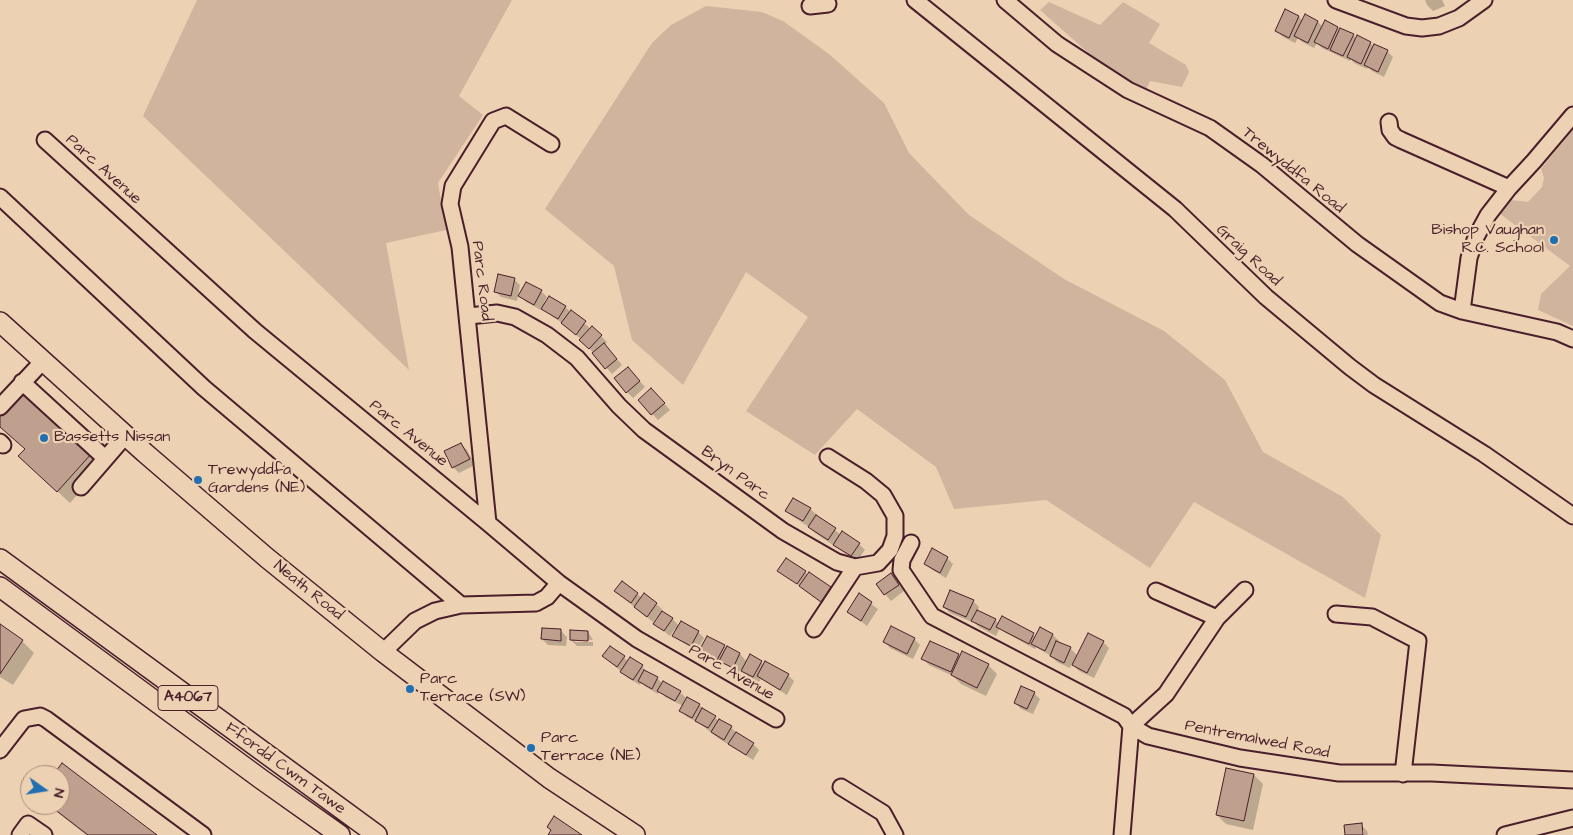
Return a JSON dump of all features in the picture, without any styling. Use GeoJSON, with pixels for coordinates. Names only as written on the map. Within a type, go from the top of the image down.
{"type":"FeatureCollection","features":[{"type":"Feature","properties":{"kind":"main road","name":"Neath Road"},"geometry":{"type":"LineString","coordinates":[[0,322],[125,436],[267,558],[383,652],[549,778],[635,835]]}},
{"type":"Feature","properties":{"kind":"main road","name":"Ffordd Cwm Tawe"},"geometry":{"type":"LineString","coordinates":[[0,559],[377,835]]}},
{"type":"Feature","properties":{"kind":"main road","name":"Ffordd Cwm Tawe"},"geometry":{"type":"LineString","coordinates":[[0,587],[340,835]]}},
{"type":"Feature","properties":{"kind":"street"},"geometry":{"type":"LineString","coordinates":[[810,6],[828,4],[826,0]]}},
{"type":"Feature","properties":{"kind":"street","name":"Graig Road"},"geometry":{"type":"LineString","coordinates":[[915,0],[1175,209],[1266,297],[1350,367],[1374,385],[1484,454],[1573,516]]}},
{"type":"Feature","properties":{"kind":"street","name":"Trewyddfa Road"},"geometry":{"type":"LineString","coordinates":[[1004,0],[1057,44],[1128,90],[1210,128],[1262,165],[1357,244],[1440,303],[1462,311],[1557,332],[1573,339]]}},
{"type":"Feature","properties":{"kind":"street"},"geometry":{"type":"LineString","coordinates":[[1336,0],[1406,26],[1422,28],[1439,26],[1459,18],[1484,0]]}},
{"type":"Feature","properties":{"kind":"street"},"geometry":{"type":"LineString","coordinates":[[1462,311],[1469,258],[1476,237],[1488,215],[1573,115]]}},
{"type":"Feature","properties":{"kind":"street","name":"Parc Road"},"geometry":{"type":"LineString","coordinates":[[488,523],[460,247],[450,204],[453,186],[492,121],[506,116],[551,144]]}},
{"type":"Feature","properties":{"kind":"street"},"geometry":{"type":"LineString","coordinates":[[1389,122],[1390,130],[1395,137],[1509,188]]}},
{"type":"Feature","properties":{"kind":"street","name":"Parc Avenue"},"geometry":{"type":"LineString","coordinates":[[45,140],[255,331],[559,584],[637,639],[776,719]]}},
{"type":"Feature","properties":{"kind":"street"},"geometry":{"type":"LineString","coordinates":[[0,197],[204,388],[461,605]]}},
{"type":"Feature","properties":{"kind":"street","name":"Bryn Parc"},"geometry":{"type":"LineString","coordinates":[[468,316],[497,313],[515,317],[547,335],[577,358],[619,406],[644,430],[783,531],[837,562],[855,567]]}},
{"type":"Feature","properties":{"kind":"street"},"geometry":{"type":"LineString","coordinates":[[0,406],[43,361]]}},
{"type":"Feature","properties":{"kind":"street"},"geometry":{"type":"LineString","coordinates":[[22,382],[105,458]]}},
{"type":"Feature","properties":{"kind":"street"},"geometry":{"type":"LineString","coordinates":[[81,487],[125,436]]}},
{"type":"Feature","properties":{"kind":"street"},"geometry":{"type":"LineString","coordinates":[[814,629],[855,567],[878,563],[890,550],[895,536],[895,516],[883,495],[866,481],[828,456]]}},
{"type":"Feature","properties":{"kind":"street","name":"Pentremalwed Road"},"geometry":{"type":"LineString","coordinates":[[911,543],[902,560],[901,570],[932,616],[1124,716],[1131,726],[1148,736],[1240,758],[1339,773],[1403,774],[1432,772],[1573,780]]}},
{"type":"Feature","properties":{"kind":"street"},"geometry":{"type":"LineString","coordinates":[[383,652],[415,621],[435,611],[461,605],[536,603],[547,597],[559,584]]}},
{"type":"Feature","properties":{"kind":"street"},"geometry":{"type":"LineString","coordinates":[[1122,835],[1131,726],[1166,694],[1217,618],[1245,590]]}},
{"type":"Feature","properties":{"kind":"street"},"geometry":{"type":"LineString","coordinates":[[1156,591],[1217,618]]}},
{"type":"Feature","properties":{"kind":"street"},"geometry":{"type":"LineString","coordinates":[[1336,614],[1372,617],[1418,641],[1403,774]]}},
{"type":"Feature","properties":{"kind":"street"},"geometry":{"type":"LineString","coordinates":[[0,750],[24,719],[40,716],[202,835]]}},
{"type":"Feature","properties":{"kind":"street"},"geometry":{"type":"LineString","coordinates":[[841,787],[883,814],[895,835]]}},
{"type":"Feature","properties":{"kind":"street"},"geometry":{"type":"LineString","coordinates":[[1505,835],[1573,818]]}},
{"type":"Feature","properties":{"kind":"street"},"geometry":{"type":"LineString","coordinates":[[20,835],[28,824],[44,835]]}},
{"type":"Feature","properties":{"kind":"shaded area"},"geometry":{"type":"Polygon","coordinates":[[[197,0],[512,0],[459,96],[483,115],[438,183],[446,230],[386,243],[409,370],[143,116],[197,0]]]}},
{"type":"Feature","properties":{"kind":"shaded area"},"geometry":{"type":"Polygon","coordinates":[[[1049,2],[1100,25],[1123,2],[1160,24],[1149,43],[1186,65],[1189,72],[1182,87],[1150,81],[1146,90],[1101,64],[1040,10],[1049,2]]]}},
{"type":"Feature","properties":{"kind":"shaded area"},"geometry":{"type":"Polygon","coordinates":[[[706,6],[762,12],[783,21],[829,54],[884,103],[909,153],[969,215],[1064,279],[1164,331],[1225,380],[1263,452],[1343,497],[1381,535],[1365,598],[1194,502],[1150,568],[1046,500],[954,509],[936,467],[857,409],[815,455],[746,411],[808,317],[746,272],[683,385],[632,340],[614,266],[545,209],[652,43],[671,25],[706,6]]]}},
{"type":"Feature","properties":{"kind":"shaded area","name":"Bishop Vaughan R.C. School"},"geometry":{"type":"Polygon","coordinates":[[[1573,130],[1573,326],[1538,310],[1541,294],[1570,266],[1499,213],[1511,200],[1528,202],[1542,187],[1544,178],[1541,169],[1573,130]]]}},
{"type":"Feature","properties":{"kind":"building"},"geometry":{"type":"Polygon","coordinates":[[[1285,9],[1299,16],[1289,38],[1275,31],[1285,9]]]}},
{"type":"Feature","properties":{"kind":"building"},"geometry":{"type":"Polygon","coordinates":[[[1305,14],[1318,21],[1308,43],[1294,36],[1305,14]]]}},
{"type":"Feature","properties":{"kind":"building"},"geometry":{"type":"Polygon","coordinates":[[[1325,20],[1338,27],[1328,49],[1314,42],[1325,20]]]}},
{"type":"Feature","properties":{"kind":"building"},"geometry":{"type":"Polygon","coordinates":[[[1340,28],[1354,34],[1343,56],[1330,50],[1340,28]]]}},
{"type":"Feature","properties":{"kind":"building"},"geometry":{"type":"Polygon","coordinates":[[[1357,35],[1371,42],[1361,64],[1347,57],[1357,35]]]}},
{"type":"Feature","properties":{"kind":"building"},"geometry":{"type":"Polygon","coordinates":[[[1374,44],[1388,50],[1378,72],[1364,65],[1374,44]]]}},
{"type":"Feature","properties":{"kind":"building"},"geometry":{"type":"Polygon","coordinates":[[[498,274],[515,278],[511,296],[494,292],[498,274]]]}},
{"type":"Feature","properties":{"kind":"building"},"geometry":{"type":"Polygon","coordinates":[[[526,282],[542,290],[534,305],[518,296],[526,282]]]}},
{"type":"Feature","properties":{"kind":"building"},"geometry":{"type":"Polygon","coordinates":[[[549,296],[566,306],[558,319],[541,309],[549,296]]]}},
{"type":"Feature","properties":{"kind":"building"},"geometry":{"type":"Polygon","coordinates":[[[571,310],[586,321],[576,335],[561,323],[571,310]]]}},
{"type":"Feature","properties":{"kind":"building"},"geometry":{"type":"Polygon","coordinates":[[[592,326],[602,335],[589,349],[579,340],[592,326]]]}},
{"type":"Feature","properties":{"kind":"building"},"geometry":{"type":"Polygon","coordinates":[[[604,343],[617,359],[605,369],[592,353],[604,343]]]}},
{"type":"Feature","properties":{"kind":"building"},"geometry":{"type":"Polygon","coordinates":[[[628,367],[640,381],[626,393],[614,378],[628,367]]]}},
{"type":"Feature","properties":{"kind":"building"},"geometry":{"type":"Polygon","coordinates":[[[651,388],[665,403],[651,415],[638,400],[651,388]]]}},
{"type":"Feature","properties":{"kind":"building","name":"Bassetts Nissan"},"geometry":{"type":"Polygon","coordinates":[[[23,390],[92,453],[57,492],[18,456],[25,449],[0,427],[0,415],[23,390]]]}},
{"type":"Feature","properties":{"kind":"building"},"geometry":{"type":"Polygon","coordinates":[[[461,443],[470,459],[452,468],[444,451],[461,443]]]}},
{"type":"Feature","properties":{"kind":"building"},"geometry":{"type":"Polygon","coordinates":[[[793,498],[811,508],[803,521],[785,511],[793,498]]]}},
{"type":"Feature","properties":{"kind":"building"},"geometry":{"type":"Polygon","coordinates":[[[816,515],[836,528],[828,540],[808,527],[816,515]]]}},
{"type":"Feature","properties":{"kind":"building"},"geometry":{"type":"Polygon","coordinates":[[[842,531],[860,543],[851,556],[833,545],[842,531]]]}},
{"type":"Feature","properties":{"kind":"building"},"geometry":{"type":"Polygon","coordinates":[[[932,548],[948,557],[940,573],[924,564],[932,548]]]}},
{"type":"Feature","properties":{"kind":"building"},"geometry":{"type":"Polygon","coordinates":[[[786,558],[806,571],[797,584],[777,571],[786,558]]]}},
{"type":"Feature","properties":{"kind":"building"},"geometry":{"type":"Polygon","coordinates":[[[809,572],[831,587],[821,602],[799,586],[809,572]]]}},
{"type":"Feature","properties":{"kind":"building"},"geometry":{"type":"Polygon","coordinates":[[[891,573],[899,585],[884,595],[876,584],[891,573]]]}},
{"type":"Feature","properties":{"kind":"building"},"geometry":{"type":"Polygon","coordinates":[[[622,581],[638,593],[631,603],[614,591],[622,581]]]}},
{"type":"Feature","properties":{"kind":"building"},"geometry":{"type":"Polygon","coordinates":[[[950,590],[974,600],[966,617],[943,607],[950,590]]]}},
{"type":"Feature","properties":{"kind":"building"},"geometry":{"type":"Polygon","coordinates":[[[644,593],[657,603],[647,617],[634,607],[644,593]]]}},
{"type":"Feature","properties":{"kind":"building"},"geometry":{"type":"Polygon","coordinates":[[[859,593],[872,602],[861,621],[847,612],[859,593]]]}},
{"type":"Feature","properties":{"kind":"building"},"geometry":{"type":"Polygon","coordinates":[[[977,610],[996,619],[990,630],[971,621],[977,610]]]}},
{"type":"Feature","properties":{"kind":"building"},"geometry":{"type":"Polygon","coordinates":[[[662,611],[673,618],[664,631],[653,624],[662,611]]]}},
{"type":"Feature","properties":{"kind":"building"},"geometry":{"type":"Polygon","coordinates":[[[1002,616],[1034,633],[1029,644],[996,627],[1002,616]]]}},
{"type":"Feature","properties":{"kind":"building"},"geometry":{"type":"Polygon","coordinates":[[[681,621],[699,631],[691,646],[672,636],[681,621]]]}},
{"type":"Feature","properties":{"kind":"building"},"geometry":{"type":"Polygon","coordinates":[[[0,624],[23,640],[0,674],[0,624]]]}},
{"type":"Feature","properties":{"kind":"building"},"geometry":{"type":"Polygon","coordinates":[[[891,626],[915,638],[907,654],[883,642],[891,626]]]}},
{"type":"Feature","properties":{"kind":"building"},"geometry":{"type":"Polygon","coordinates":[[[1040,627],[1053,634],[1045,651],[1031,644],[1040,627]]]}},
{"type":"Feature","properties":{"kind":"building"},"geometry":{"type":"Polygon","coordinates":[[[542,628],[561,629],[561,641],[541,639],[542,628]]]}},
{"type":"Feature","properties":{"kind":"building"},"geometry":{"type":"Polygon","coordinates":[[[570,630],[588,631],[588,641],[570,640],[570,630]]]}},
{"type":"Feature","properties":{"kind":"building"},"geometry":{"type":"Polygon","coordinates":[[[1088,633],[1104,641],[1087,673],[1072,665],[1088,633]]]}},
{"type":"Feature","properties":{"kind":"building"},"geometry":{"type":"Polygon","coordinates":[[[707,636],[725,645],[717,660],[699,651],[707,636]]]}},
{"type":"Feature","properties":{"kind":"building"},"geometry":{"type":"Polygon","coordinates":[[[930,641],[959,654],[951,672],[921,659],[930,641]]]}},
{"type":"Feature","properties":{"kind":"building"},"geometry":{"type":"Polygon","coordinates":[[[1056,641],[1071,647],[1064,663],[1050,656],[1056,641]]]}},
{"type":"Feature","properties":{"kind":"building"},"geometry":{"type":"Polygon","coordinates":[[[610,646],[625,656],[617,667],[602,656],[610,646]]]}},
{"type":"Feature","properties":{"kind":"building"},"geometry":{"type":"Polygon","coordinates":[[[727,646],[740,653],[733,668],[719,661],[727,646]]]}},
{"type":"Feature","properties":{"kind":"building"},"geometry":{"type":"Polygon","coordinates":[[[962,651],[989,664],[977,688],[951,675],[962,651]]]}},
{"type":"Feature","properties":{"kind":"building"},"geometry":{"type":"Polygon","coordinates":[[[750,654],[762,661],[753,677],[741,671],[750,654]]]}},
{"type":"Feature","properties":{"kind":"building"},"geometry":{"type":"Polygon","coordinates":[[[630,657],[643,665],[633,680],[620,672],[630,657]]]}},
{"type":"Feature","properties":{"kind":"building"},"geometry":{"type":"Polygon","coordinates":[[[765,661],[789,674],[780,690],[757,676],[765,661]]]}},
{"type":"Feature","properties":{"kind":"building"},"geometry":{"type":"Polygon","coordinates":[[[644,670],[658,677],[652,689],[638,681],[644,670]]]}},
{"type":"Feature","properties":{"kind":"building"},"geometry":{"type":"Polygon","coordinates":[[[663,681],[681,691],[675,701],[657,691],[663,681]]]}},
{"type":"Feature","properties":{"kind":"building"},"geometry":{"type":"Polygon","coordinates":[[[1021,686],[1035,692],[1027,709],[1014,703],[1021,686]]]}},
{"type":"Feature","properties":{"kind":"building"},"geometry":{"type":"Polygon","coordinates":[[[687,697],[700,704],[692,718],[679,711],[687,697]]]}},
{"type":"Feature","properties":{"kind":"building"},"geometry":{"type":"Polygon","coordinates":[[[702,708],[716,716],[708,728],[695,721],[702,708]]]}},
{"type":"Feature","properties":{"kind":"building"},"geometry":{"type":"Polygon","coordinates":[[[719,719],[732,726],[724,740],[711,732],[719,719]]]}},
{"type":"Feature","properties":{"kind":"building"},"geometry":{"type":"Polygon","coordinates":[[[736,732],[754,743],[746,755],[728,744],[736,732]]]}},
{"type":"Feature","properties":{"kind":"building"},"geometry":{"type":"Polygon","coordinates":[[[1226,768],[1254,774],[1244,821],[1216,815],[1226,768]]]}},
{"type":"Feature","properties":{"kind":"building"},"geometry":{"type":"Polygon","coordinates":[[[70,769],[157,835],[88,835],[62,815],[70,815],[70,769]]]}},
{"type":"Feature","properties":{"kind":"building"},"geometry":{"type":"Polygon","coordinates":[[[554,816],[582,835],[548,835],[551,830],[547,827],[554,816]]]}},
{"type":"Feature","properties":{"kind":"building"},"geometry":{"type":"Polygon","coordinates":[[[1362,823],[1363,835],[1345,835],[1344,825],[1362,823]]]}},
{"type":"Feature","properties":{"kind":"place","name":"Bishop Vaughan R.C. School"},"geometry":{"type":"Point","coordinates":[1554,240]}},
{"type":"Feature","properties":{"kind":"place","name":"Bassetts Nissan"},"geometry":{"type":"Point","coordinates":[44,438]}},
{"type":"Feature","properties":{"kind":"place","name":"Trewyddfa Gardens (NE)"},"geometry":{"type":"Point","coordinates":[198,480]}},
{"type":"Feature","properties":{"kind":"place","name":"Parc Terrace (SW)"},"geometry":{"type":"Point","coordinates":[410,689]}},
{"type":"Feature","properties":{"kind":"place","name":"Parc Terrace (NE)"},"geometry":{"type":"Point","coordinates":[531,748]}}]}
